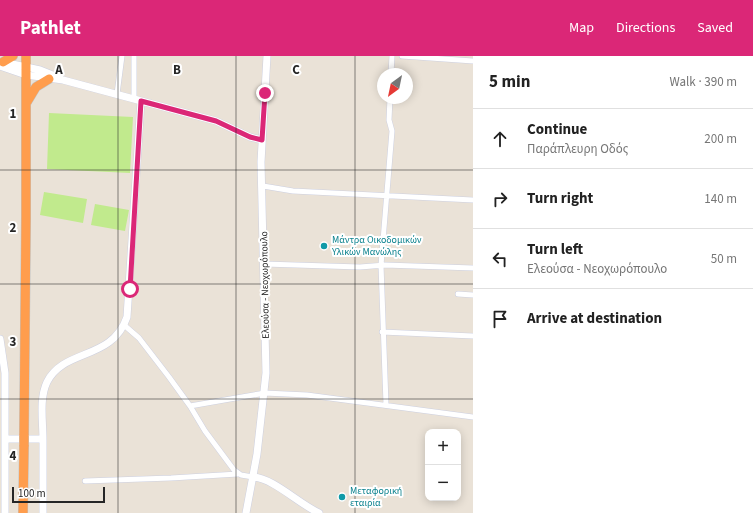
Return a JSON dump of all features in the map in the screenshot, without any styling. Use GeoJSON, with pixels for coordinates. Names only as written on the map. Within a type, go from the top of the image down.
{"type":"FeatureCollection","features":[{"type":"Feature","properties":{"kind":"highway"},"geometry":{"type":"LineString","coordinates":[[1,63],[13,56]]}},
{"type":"Feature","properties":{"kind":"highway"},"geometry":{"type":"LineString","coordinates":[[23,513],[26,56]]}},
{"type":"Feature","properties":{"kind":"highway"},"geometry":{"type":"LineString","coordinates":[[26,104],[36,87],[49,79]]}},
{"type":"Feature","properties":{"kind":"street"},"geometry":{"type":"LineString","coordinates":[[116,94],[122,56]]}},
{"type":"Feature","properties":{"kind":"street"},"geometry":{"type":"LineString","coordinates":[[42,513],[43,398],[49,378],[61,366],[110,343],[117,336],[124,325],[130,304],[137,100],[134,56]]}},
{"type":"Feature","properties":{"kind":"street","name":"Ελεούσα - Νεοχωρόπουλο"},"geometry":{"type":"LineString","coordinates":[[246,513],[253,477],[265,393],[266,360],[262,140],[267,56]]}},
{"type":"Feature","properties":{"kind":"street"},"geometry":{"type":"LineString","coordinates":[[391,68],[392,56]]}},
{"type":"Feature","properties":{"kind":"street"},"geometry":{"type":"LineString","coordinates":[[402,56],[473,61]]}},
{"type":"Feature","properties":{"kind":"street"},"geometry":{"type":"LineString","coordinates":[[1,63],[26,70],[49,79],[63,80],[216,121],[250,137],[262,140]]}},
{"type":"Feature","properties":{"kind":"street"},"geometry":{"type":"LineString","coordinates":[[26,70],[47,72],[63,80]]}},
{"type":"Feature","properties":{"kind":"street"},"geometry":{"type":"LineString","coordinates":[[386,404],[382,332],[381,265],[392,131],[389,120],[390,104]]}},
{"type":"Feature","properties":{"kind":"street"},"geometry":{"type":"LineString","coordinates":[[263,186],[293,191],[473,200]]}},
{"type":"Feature","properties":{"kind":"street"},"geometry":{"type":"LineString","coordinates":[[264,264],[360,268],[381,265],[473,268]]}},
{"type":"Feature","properties":{"kind":"street"},"geometry":{"type":"LineString","coordinates":[[458,294],[473,295]]}},
{"type":"Feature","properties":{"kind":"street"},"geometry":{"type":"LineString","coordinates":[[124,325],[139,338],[190,406],[205,431],[238,474]]}},
{"type":"Feature","properties":{"kind":"street"},"geometry":{"type":"LineString","coordinates":[[382,332],[473,336]]}},
{"type":"Feature","properties":{"kind":"street"},"geometry":{"type":"LineString","coordinates":[[0,339],[5,363],[5,513]]}},
{"type":"Feature","properties":{"kind":"street"},"geometry":{"type":"LineString","coordinates":[[190,406],[265,393],[307,395],[386,404],[473,417]]}},
{"type":"Feature","properties":{"kind":"street"},"geometry":{"type":"LineString","coordinates":[[5,439],[43,439]]}},
{"type":"Feature","properties":{"kind":"street"},"geometry":{"type":"LineString","coordinates":[[85,481],[238,474],[267,479],[296,500],[319,513]]}},
{"type":"Feature","properties":{"kind":"green space"},"geometry":{"type":"Polygon","coordinates":[[[49,113],[133,117],[130,173],[47,169],[49,113]]]}},
{"type":"Feature","properties":{"kind":"green space"},"geometry":{"type":"Polygon","coordinates":[[[44,192],[87,199],[83,223],[40,215],[44,192]]]}},
{"type":"Feature","properties":{"kind":"green space"},"geometry":{"type":"Polygon","coordinates":[[[95,204],[129,210],[125,231],[91,225],[95,204]]]}},
{"type":"Feature","properties":{"kind":"place","name":"Μάντρα Οικοδομικών Υλικών Μανώλης"},"geometry":{"type":"Point","coordinates":[324,246]}},
{"type":"Feature","properties":{"kind":"place","name":"Μεταφορική εταιρία"},"geometry":{"type":"Point","coordinates":[342,497]}},
{"type":"Feature","properties":{"kind":"route"},"geometry":{"type":"LineString","coordinates":[[130,289],[141,101],[216,121],[250,137],[262,140],[265,93]]}}]}
